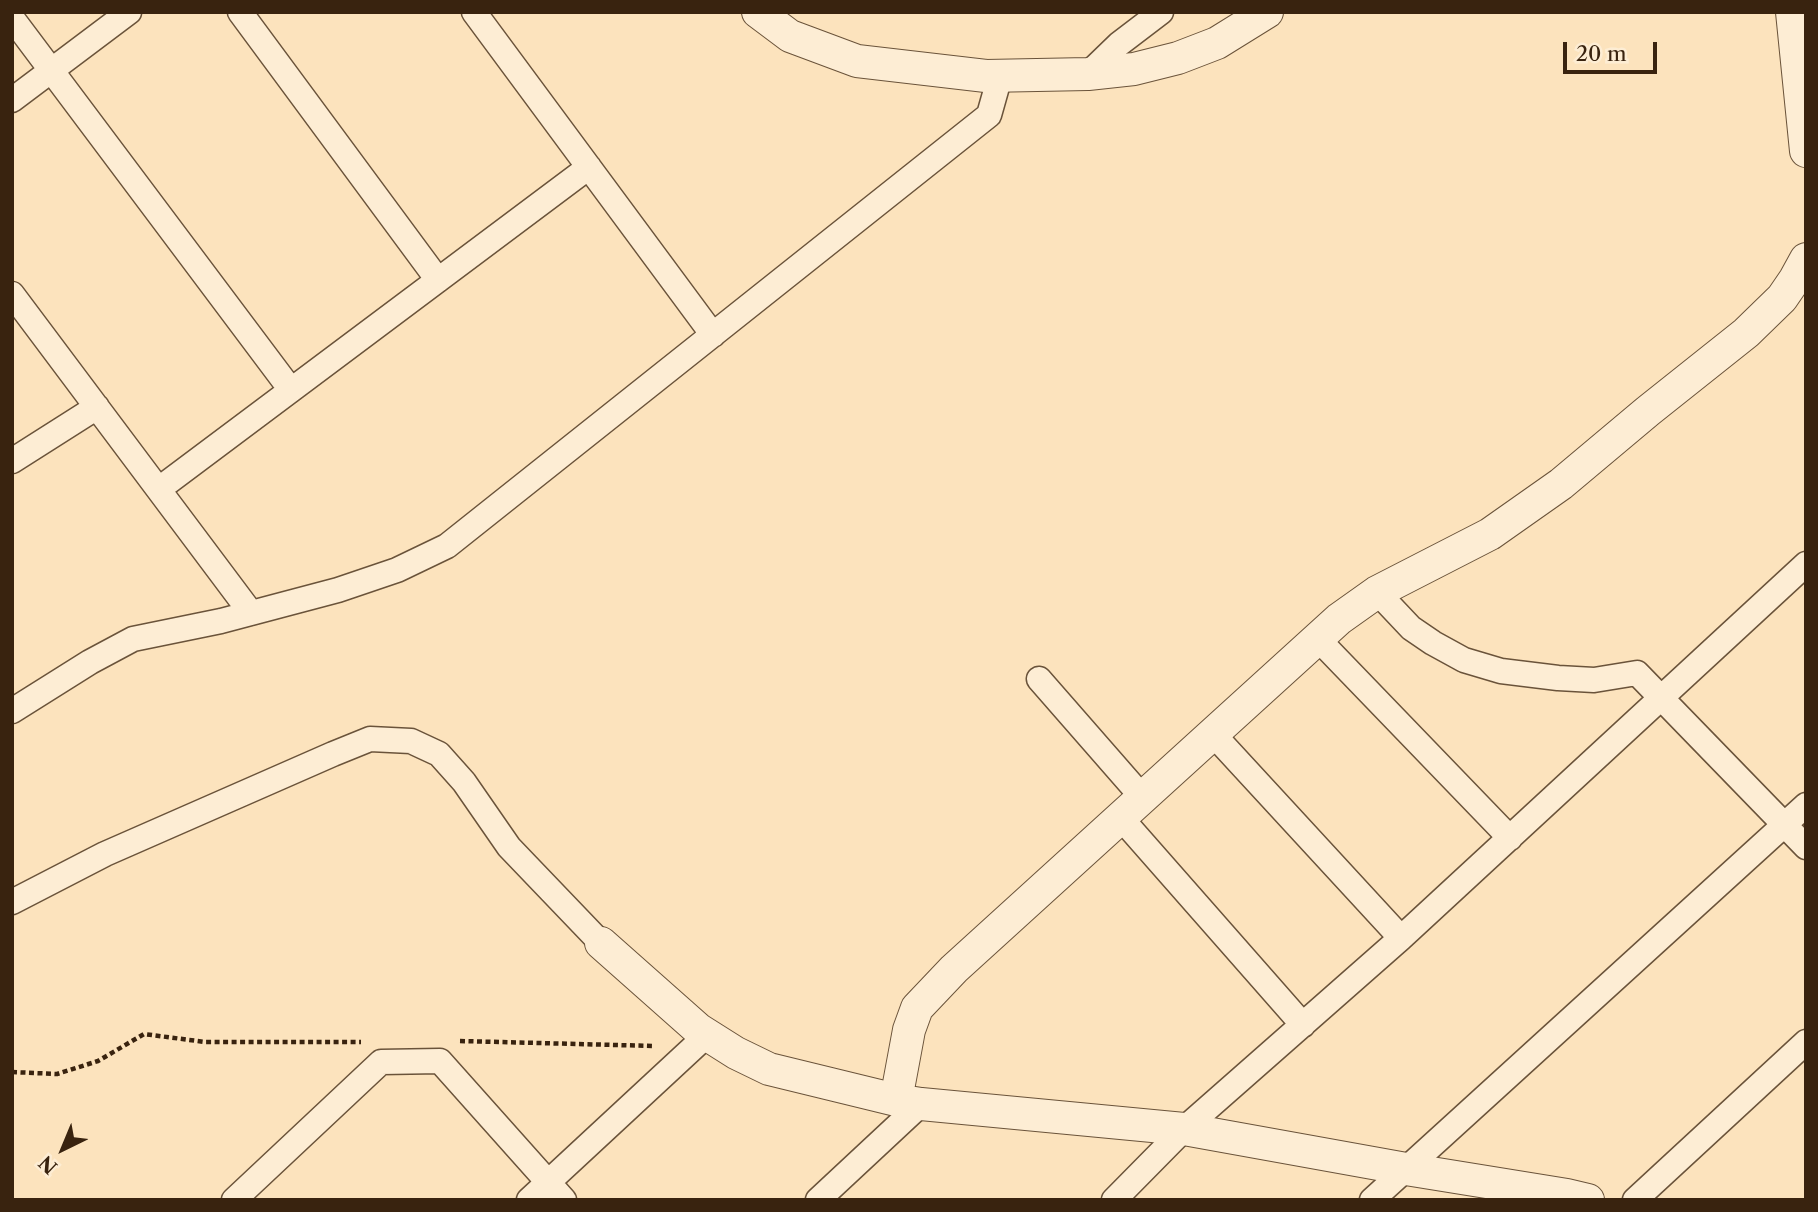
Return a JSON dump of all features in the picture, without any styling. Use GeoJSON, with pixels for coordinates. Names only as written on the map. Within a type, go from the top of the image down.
{"type":"FeatureCollection","features":[{"type":"Feature","properties":{"kind":"street"},"geometry":{"type":"LineString","coordinates":[[12,100],[129,12]]}},
{"type":"Feature","properties":{"kind":"street"},"geometry":{"type":"LineString","coordinates":[[240,12],[438,280]]}},
{"type":"Feature","properties":{"kind":"street"},"geometry":{"type":"LineString","coordinates":[[474,12],[713,335]]}},
{"type":"Feature","properties":{"kind":"street"},"geometry":{"type":"LineString","coordinates":[[758,12],[790,36],[857,61],[986,76],[1088,74],[1134,69],[1178,58],[1217,43],[1267,12]]}},
{"type":"Feature","properties":{"kind":"street"},"geometry":{"type":"LineString","coordinates":[[1088,74],[1119,44],[1161,12]]}},
{"type":"Feature","properties":{"kind":"street"},"geometry":{"type":"LineString","coordinates":[[1792,12],[1806,151]]}},
{"type":"Feature","properties":{"kind":"street"},"geometry":{"type":"LineString","coordinates":[[12,18],[291,390]]}},
{"type":"Feature","properties":{"kind":"street"},"geometry":{"type":"LineString","coordinates":[[12,711],[90,662],[133,639],[221,621],[338,590],[397,570],[447,545],[989,115],[1000,76]]}},
{"type":"Feature","properties":{"kind":"street"},"geometry":{"type":"LineString","coordinates":[[159,489],[589,167]]}},
{"type":"Feature","properties":{"kind":"street"},"geometry":{"type":"LineString","coordinates":[[818,1200],[908,1102],[909,1030],[917,1008],[954,969],[1339,619],[1377,592],[1490,534],[1561,484],[1746,333],[1802,276]]}},
{"type":"Feature","properties":{"kind":"street"},"geometry":{"type":"LineString","coordinates":[[12,294],[251,613]]}},
{"type":"Feature","properties":{"kind":"street"},"geometry":{"type":"LineString","coordinates":[[12,461],[97,407]]}},
{"type":"Feature","properties":{"kind":"street"},"geometry":{"type":"LineString","coordinates":[[1114,1200],[1184,1129],[1401,938],[1806,564]]}},
{"type":"Feature","properties":{"kind":"street"},"geometry":{"type":"LineString","coordinates":[[1377,592],[1411,628],[1464,660],[1501,671],[1558,678],[1594,680],[1637,673],[1806,847]]}},
{"type":"Feature","properties":{"kind":"street"},"geometry":{"type":"LineString","coordinates":[[1318,639],[1510,838]]}},
{"type":"Feature","properties":{"kind":"street"},"geometry":{"type":"LineString","coordinates":[[1039,679],[1132,808],[1303,1025]]}},
{"type":"Feature","properties":{"kind":"street"},"geometry":{"type":"LineString","coordinates":[[1213,734],[1401,938]]}},
{"type":"Feature","properties":{"kind":"street"},"geometry":{"type":"LineString","coordinates":[[12,902],[105,854],[370,739],[411,741],[439,754],[464,782],[509,847],[601,943],[698,1029],[701,1041]]}},
{"type":"Feature","properties":{"kind":"street"},"geometry":{"type":"LineString","coordinates":[[1372,1200],[1806,805]]}},
{"type":"Feature","properties":{"kind":"street"},"geometry":{"type":"LineString","coordinates":[[701,1041],[736,1053],[769,1069],[908,1102],[1184,1129],[1588,1200]]}},
{"type":"Feature","properties":{"kind":"street"},"geometry":{"type":"LineString","coordinates":[[529,1200],[556,1191],[701,1041]]}},
{"type":"Feature","properties":{"kind":"street"},"geometry":{"type":"LineString","coordinates":[[1635,1200],[1806,1042]]}},
{"type":"Feature","properties":{"kind":"street"},"geometry":{"type":"LineString","coordinates":[[234,1200],[382,1062],[440,1061],[556,1191]]}},
{"type":"Feature","properties":{"kind":"path"},"geometry":{"type":"LineString","coordinates":[[12,1072],[57,1074],[98,1061],[144,1034],[205,1042],[365,1042]]}},
{"type":"Feature","properties":{"kind":"path"},"geometry":{"type":"LineString","coordinates":[[458,1041],[701,1041]]}}]}
